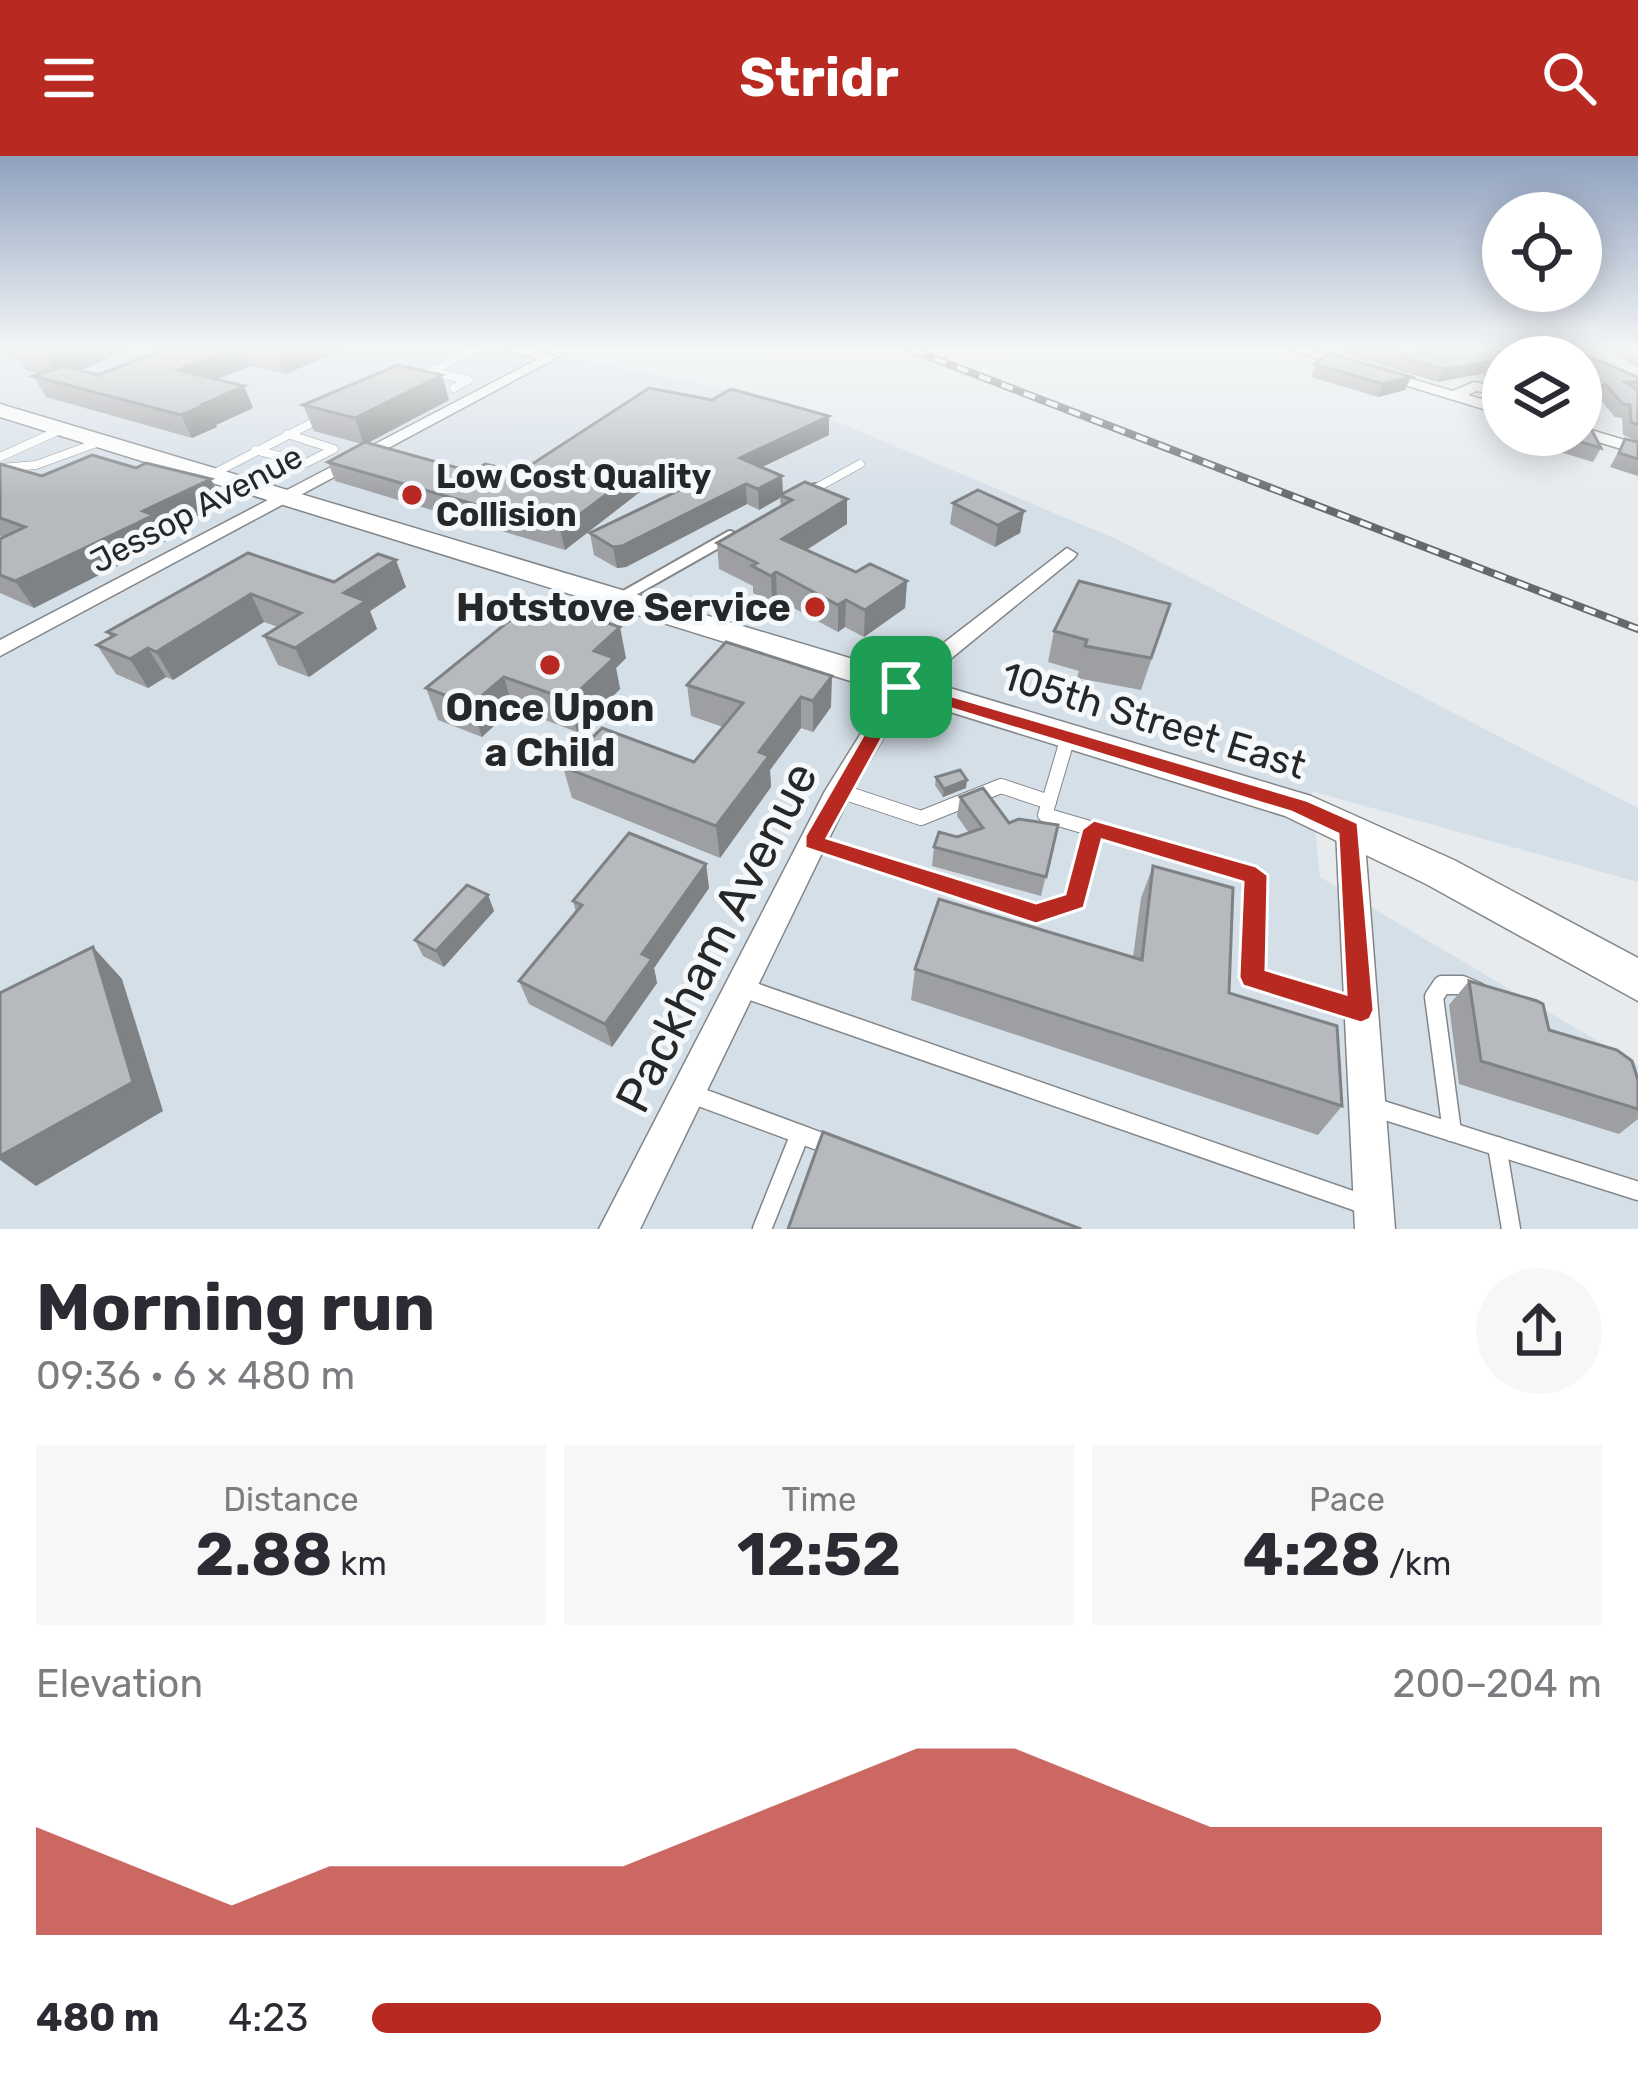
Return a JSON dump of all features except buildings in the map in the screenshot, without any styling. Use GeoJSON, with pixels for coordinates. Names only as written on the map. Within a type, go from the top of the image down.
{"type":"FeatureCollection","features":[{"type":"Feature","properties":{"kind":"street","name":"Jessop Avenue"},"geometry":{"type":"LineString","coordinates":[[0,649],[470,400]]}},
{"type":"Feature","properties":{"kind":"street","name":"105th Street East"},"geometry":{"type":"LineString","coordinates":[[0,410],[1298,806],[1440,872],[1638,982]]}},
{"type":"Feature","properties":{"kind":"street"},"geometry":{"type":"LineString","coordinates":[[1602,438],[1638,449]]}},
{"type":"Feature","properties":{"kind":"street","name":"Packham Avenue"},"geometry":{"type":"LineString","coordinates":[[620,1229],[838,791],[901,687],[1067,554]]}},
{"type":"Feature","properties":{"kind":"street"},"geometry":{"type":"LineString","coordinates":[[1350,830],[1374,1218]]}},
{"type":"Feature","properties":{"kind":"lane"},"geometry":{"type":"LineString","coordinates":[[211,475],[343,407]]}},
{"type":"Feature","properties":{"kind":"lane"},"geometry":{"type":"LineString","coordinates":[[0,457],[62,429]]}},
{"type":"Feature","properties":{"kind":"lane"},"geometry":{"type":"LineString","coordinates":[[254,449],[306,463],[334,448],[287,434]]}},
{"type":"Feature","properties":{"kind":"lane"},"geometry":{"type":"LineString","coordinates":[[0,468],[36,465],[102,441]]}},
{"type":"Feature","properties":{"kind":"lane"},"geometry":{"type":"LineString","coordinates":[[788,504],[860,464]]}},
{"type":"Feature","properties":{"kind":"lane"},"geometry":{"type":"LineString","coordinates":[[790,485],[827,501]]}},
{"type":"Feature","properties":{"kind":"lane"},"geometry":{"type":"LineString","coordinates":[[616,600],[750,525]]}},
{"type":"Feature","properties":{"kind":"lane"},"geometry":{"type":"LineString","coordinates":[[1068,737],[1045,815],[1256,875],[1252,977],[1361,1010]]}},
{"type":"Feature","properties":{"kind":"lane"},"geometry":{"type":"LineString","coordinates":[[838,791],[921,818],[1000,786],[1049,802]]}},
{"type":"Feature","properties":{"kind":"lane"},"geometry":{"type":"LineString","coordinates":[[813,842],[1036,914],[1075,901],[1094,829]]}},
{"type":"Feature","properties":{"kind":"lane"},"geometry":{"type":"LineString","coordinates":[[1452,1132],[1436,990],[1442,985],[1462,985],[1494,1001]]}},
{"type":"Feature","properties":{"kind":"lane"},"geometry":{"type":"LineString","coordinates":[[738,986],[1374,1218]]}},
{"type":"Feature","properties":{"kind":"lane"},"geometry":{"type":"LineString","coordinates":[[687,1092],[862,1158]]}},
{"type":"Feature","properties":{"kind":"lane"},"geometry":{"type":"LineString","coordinates":[[1368,1106],[1638,1191]]}},
{"type":"Feature","properties":{"kind":"lane"},"geometry":{"type":"LineString","coordinates":[[762,1229],[800,1134]]}},
{"type":"Feature","properties":{"kind":"lane"},"geometry":{"type":"LineString","coordinates":[[1497,1146],[1511,1229]]}},
{"type":"Feature","properties":{"kind":"shaded area"},"geometry":{"type":"Polygon","coordinates":[[[0,400],[774,400],[797,405],[1116,539],[1638,808],[1638,882],[1311,791],[1320,877],[1638,1065],[1638,1229],[0,1229],[0,400]]]}},
{"type":"Feature","properties":{"kind":"railway"},"geometry":{"type":"LineString","coordinates":[[1042,400],[1638,629]]}},
{"type":"Feature","properties":{"kind":"place","name":"Low Cost Quality Collision"},"geometry":{"type":"Point","coordinates":[412,495]}},
{"type":"Feature","properties":{"kind":"place","name":"Hotstove Service"},"geometry":{"type":"Point","coordinates":[815,607]}},
{"type":"Feature","properties":{"kind":"place","name":"Once Upon a Child"},"geometry":{"type":"Point","coordinates":[550,665]}},
{"type":"Feature","properties":{"kind":"route"},"geometry":{"type":"LineString","coordinates":[[901,687],[1298,806],[1350,830],[1361,1010],[1252,977],[1256,875],[1094,829],[1075,901],[1036,914],[813,842],[901,687]]}}]}
